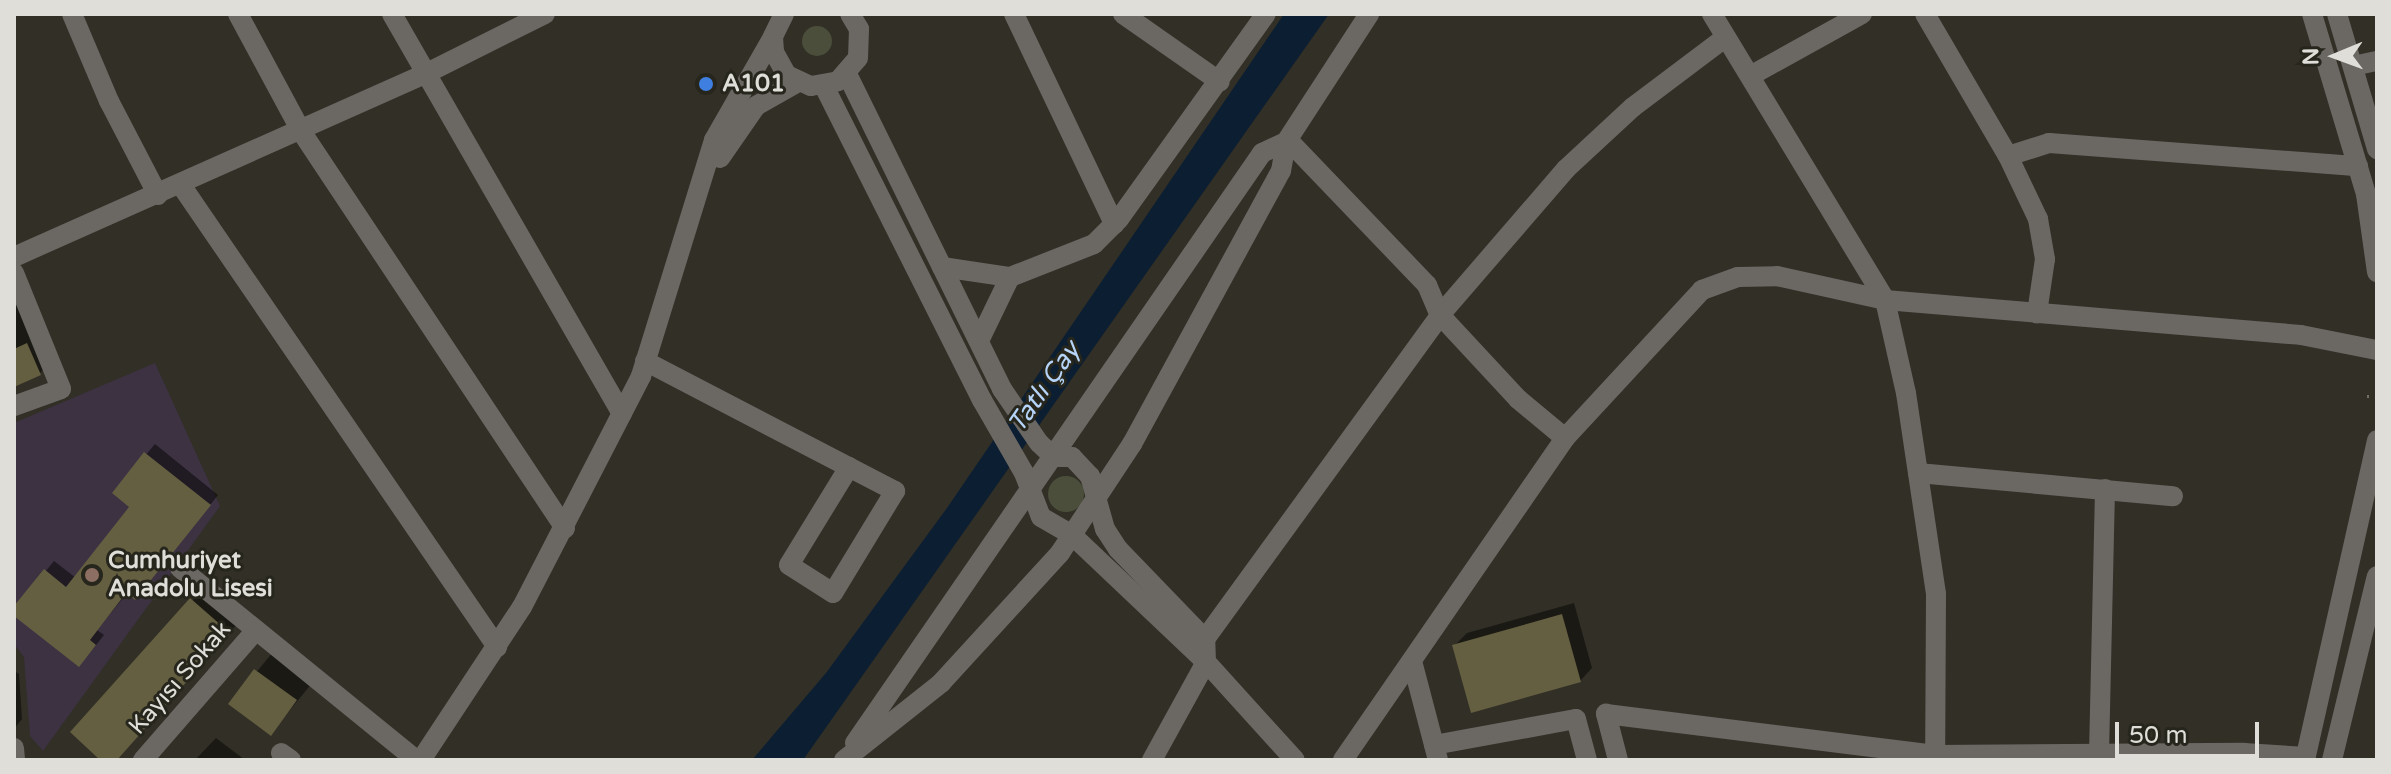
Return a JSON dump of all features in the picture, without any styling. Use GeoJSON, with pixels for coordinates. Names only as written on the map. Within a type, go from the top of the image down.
{"type":"FeatureCollection","features":[{"type":"Feature","properties":{"kind":"street"},"geometry":{"type":"LineString","coordinates":[[72,14],[109,101],[158,195]]}},
{"type":"Feature","properties":{"kind":"street"},"geometry":{"type":"LineString","coordinates":[[238,14],[301,131],[565,528]]}},
{"type":"Feature","properties":{"kind":"street"},"geometry":{"type":"LineString","coordinates":[[392,14],[622,414]]}},
{"type":"Feature","properties":{"kind":"street"},"geometry":{"type":"LineString","coordinates":[[180,568],[418,760],[497,647],[565,528],[622,414],[645,361],[681,233],[714,140],[784,14]]}},
{"type":"Feature","properties":{"kind":"street"},"geometry":{"type":"LineString","coordinates":[[1014,14],[1114,224]]}},
{"type":"Feature","properties":{"kind":"street"},"geometry":{"type":"LineString","coordinates":[[1123,14],[1220,82]]}},
{"type":"Feature","properties":{"kind":"street"},"geometry":{"type":"LineString","coordinates":[[942,267],[1010,277],[1066,259],[1094,244],[1114,224],[1220,82],[1266,14]]}},
{"type":"Feature","properties":{"kind":"street"},"geometry":{"type":"LineString","coordinates":[[844,760],[941,683],[1072,535],[1096,503],[1281,171],[1287,141],[1369,14]]}},
{"type":"Feature","properties":{"kind":"street"},"geometry":{"type":"LineString","coordinates":[[1712,14],[1885,300],[1918,473],[1936,594],[1935,757]]}},
{"type":"Feature","properties":{"kind":"street"},"geometry":{"type":"LineString","coordinates":[[1750,76],[1862,14]]}},
{"type":"Feature","properties":{"kind":"street"},"geometry":{"type":"LineString","coordinates":[[1925,14],[2008,156],[2038,219],[2045,259],[2037,313]]}},
{"type":"Feature","properties":{"kind":"street"},"geometry":{"type":"LineString","coordinates":[[2312,14],[2358,166],[2377,272]]}},
{"type":"Feature","properties":{"kind":"street"},"geometry":{"type":"LineString","coordinates":[[2337,14],[2377,149]]}},
{"type":"Feature","properties":{"kind":"street"},"geometry":{"type":"LineString","coordinates":[[773,37],[779,64],[798,82],[824,86],[847,74],[861,44],[852,15]]}},
{"type":"Feature","properties":{"kind":"street"},"geometry":{"type":"LineString","coordinates":[[14,257],[425,74],[534,16]]}},
{"type":"Feature","properties":{"kind":"street"},"geometry":{"type":"LineString","coordinates":[[1152,760],[1206,662],[1205,639],[1440,315],[1566,169],[1633,107],[1726,37]]}},
{"type":"Feature","properties":{"kind":"street"},"geometry":{"type":"LineString","coordinates":[[2353,66],[2377,61]]}},
{"type":"Feature","properties":{"kind":"street"},"geometry":{"type":"LineString","coordinates":[[847,74],[1011,401],[1048,452],[1072,457],[1080,463],[1090,476],[1096,503],[1118,549],[1205,639]]}},
{"type":"Feature","properties":{"kind":"street"},"geometry":{"type":"LineString","coordinates":[[681,233],[731,137],[756,106],[798,82]]}},
{"type":"Feature","properties":{"kind":"street"},"geometry":{"type":"LineString","coordinates":[[824,86],[993,420],[1027,480],[1047,525],[1072,535],[1206,662],[1295,760]]}},
{"type":"Feature","properties":{"kind":"street"},"geometry":{"type":"LineString","coordinates":[[1287,141],[1427,285],[1440,315],[1518,399],[1565,438]]}},
{"type":"Feature","properties":{"kind":"street"},"geometry":{"type":"LineString","coordinates":[[844,760],[1027,480],[1262,153],[1287,141]]}},
{"type":"Feature","properties":{"kind":"street"},"geometry":{"type":"LineString","coordinates":[[2008,156],[2049,143],[2358,166]]}},
{"type":"Feature","properties":{"kind":"street"},"geometry":{"type":"LineString","coordinates":[[181,185],[497,647]]}},
{"type":"Feature","properties":{"kind":"street"},"geometry":{"type":"LineString","coordinates":[[14,273],[61,389],[14,406]]}},
{"type":"Feature","properties":{"kind":"street"},"geometry":{"type":"LineString","coordinates":[[1343,760],[1565,438],[1702,290],[1718,282],[1777,276],[1885,300],[2301,335],[2377,350]]}},
{"type":"Feature","properties":{"kind":"street"},"geometry":{"type":"LineString","coordinates":[[979,341],[1010,277]]}},
{"type":"Feature","properties":{"kind":"street"},"geometry":{"type":"LineString","coordinates":[[645,361],[849,467],[895,491],[833,593],[789,565],[849,467]]}},
{"type":"Feature","properties":{"kind":"street"},"geometry":{"type":"LineString","coordinates":[[1618,760],[1606,714],[1935,757],[2099,754],[2305,759],[2377,440]]}},
{"type":"Feature","properties":{"kind":"street"},"geometry":{"type":"LineString","coordinates":[[1918,473],[2173,496]]}},
{"type":"Feature","properties":{"kind":"street"},"geometry":{"type":"LineString","coordinates":[[2099,754],[2105,489]]}},
{"type":"Feature","properties":{"kind":"street"},"geometry":{"type":"LineString","coordinates":[[2332,760],[2377,576]]}},
{"type":"Feature","properties":{"kind":"street","name":"Kayısı Sokak"},"geometry":{"type":"LineString","coordinates":[[143,760],[256,630]]}},
{"type":"Feature","properties":{"kind":"street"},"geometry":{"type":"LineString","coordinates":[[1412,661],[1436,752],[1576,719],[1587,760]]}},
{"type":"Feature","properties":{"kind":"street"},"geometry":{"type":"LineString","coordinates":[[14,748],[15,760]]}},
{"type":"Feature","properties":{"kind":"path"},"geometry":{"type":"LineString","coordinates":[[2367,396],[2377,396]]}},
{"type":"Feature","properties":{"kind":"shaded area","name":"Cumhuriyet Anadolu Lisesi"},"geometry":{"type":"Polygon","coordinates":[[[155,363],[220,506],[43,751],[30,736],[24,657],[14,644],[14,423],[155,363]]]}},
{"type":"Feature","properties":{"kind":"green space"},"geometry":{"type":"Polygon","coordinates":[[[817,26],[823,27],[831,35],[831,47],[823,55],[817,56],[811,55],[803,47],[802,41],[803,35],[811,27],[817,26]]]}},
{"type":"Feature","properties":{"kind":"green space"},"geometry":{"type":"Polygon","coordinates":[[[1066,476],[1079,481],[1084,494],[1079,507],[1066,512],[1053,507],[1048,494],[1053,481],[1066,476]]]}},
{"type":"Feature","properties":{"kind":"water","name":"Tatlı Çay"},"geometry":{"type":"Polygon","coordinates":[[[1284,14],[1329,14],[803,760],[752,760],[826,673],[947,508],[1284,14]]]}},
{"type":"Feature","properties":{"kind":"building"},"geometry":{"type":"Polygon","coordinates":[[[27,343],[41,375],[14,387],[14,349],[27,343]]]}},
{"type":"Feature","properties":{"kind":"building"},"geometry":{"type":"Polygon","coordinates":[[[144,452],[211,505],[135,600],[126,593],[90,640],[96,645],[79,667],[14,616],[14,606],[44,569],[66,587],[129,507],[112,493],[144,452]]]}},
{"type":"Feature","properties":{"kind":"building"},"geometry":{"type":"Polygon","coordinates":[[[190,598],[230,633],[117,760],[100,760],[70,732],[190,598]]]}},
{"type":"Feature","properties":{"kind":"building"},"geometry":{"type":"Polygon","coordinates":[[[1562,614],[1581,682],[1471,713],[1452,645],[1562,614]]]}},
{"type":"Feature","properties":{"kind":"building"},"geometry":{"type":"Polygon","coordinates":[[[254,669],[297,700],[271,736],[228,704],[254,669]]]}},
{"type":"Feature","properties":{"kind":"place","name":"A101"},"geometry":{"type":"Point","coordinates":[706,84]}},
{"type":"Feature","properties":{"kind":"place","name":"Cumhuriyet Anadolu Lisesi"},"geometry":{"type":"Point","coordinates":[92,575]}}]}
